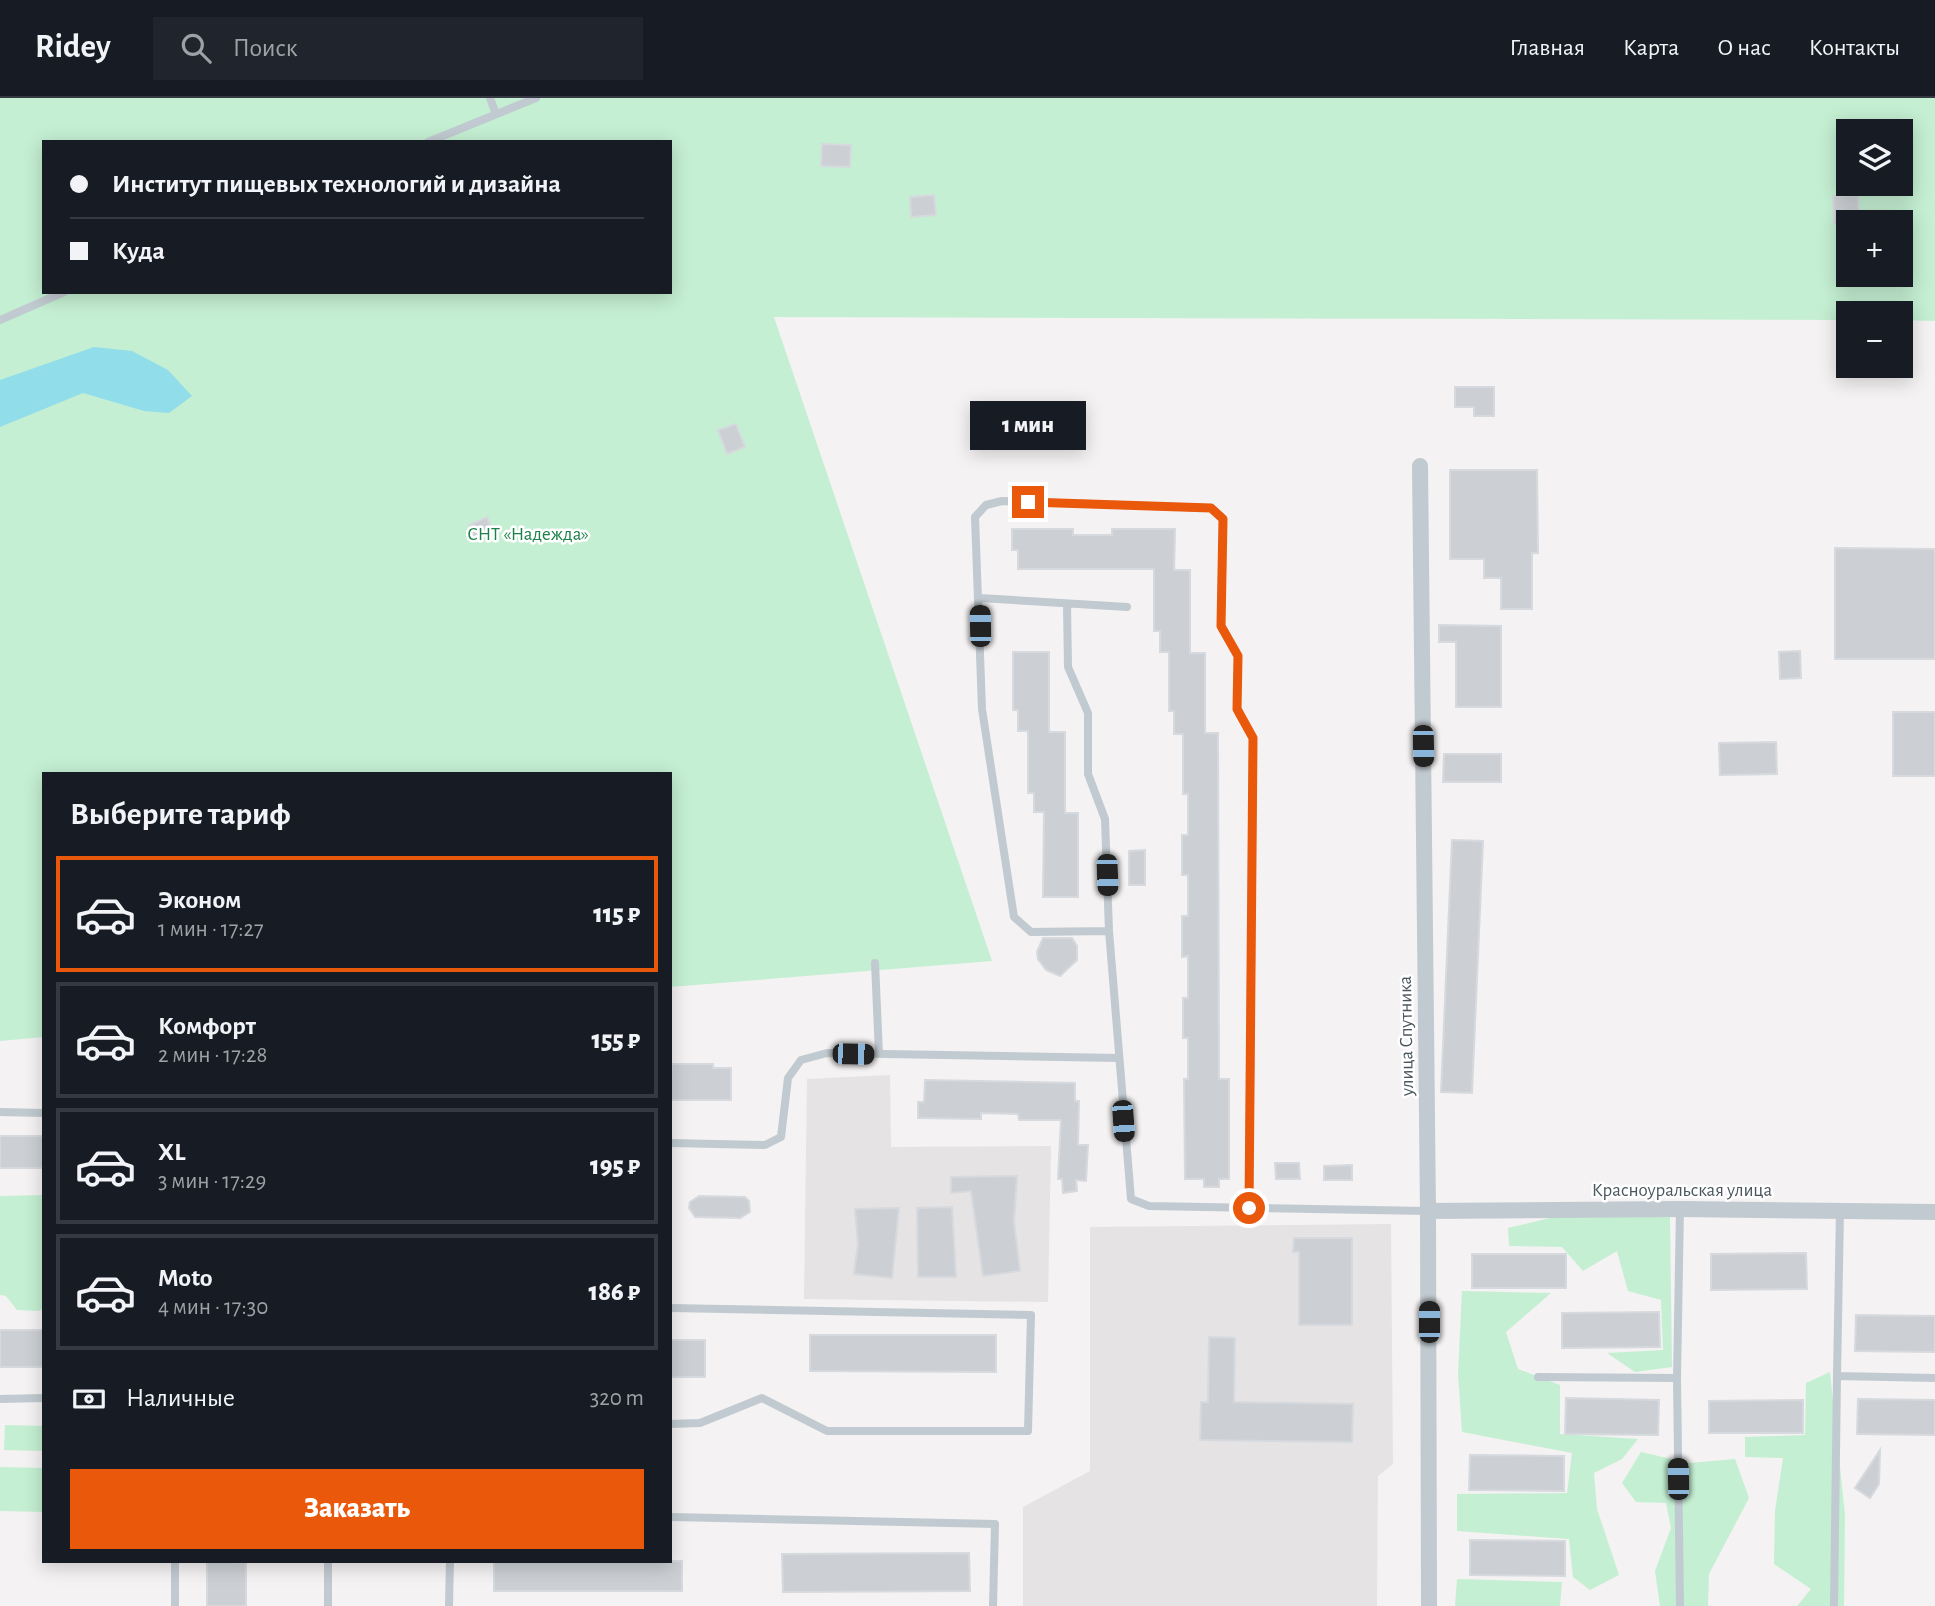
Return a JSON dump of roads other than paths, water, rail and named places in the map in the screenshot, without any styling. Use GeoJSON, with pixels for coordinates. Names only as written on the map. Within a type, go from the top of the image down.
{"type":"FeatureCollection","features":[{"type":"Feature","properties":{"kind":"street","name":"улица Спутника"},"geometry":{"type":"LineString","coordinates":[[1420,466],[1428,1211],[1429,1606]]}},
{"type":"Feature","properties":{"kind":"street","name":"Красноуральская улица"},"geometry":{"type":"LineString","coordinates":[[1428,1211],[1680,1209],[1935,1212]]}},
{"type":"Feature","properties":{"kind":"lane"},"geometry":{"type":"LineString","coordinates":[[490,98],[496,114]]}},
{"type":"Feature","properties":{"kind":"lane"},"geometry":{"type":"LineString","coordinates":[[433,140],[536,98]]}},
{"type":"Feature","properties":{"kind":"lane"},"geometry":{"type":"LineString","coordinates":[[0,320],[59,294]]}},
{"type":"Feature","properties":{"kind":"lane"},"geometry":{"type":"LineString","coordinates":[[1108,931],[1031,932],[1014,917],[982,709],[975,517],[986,505],[1002,501],[1211,508],[1223,519],[1221,626],[1238,656],[1237,709],[1253,738],[1249,1208]]}},
{"type":"Feature","properties":{"kind":"lane"},"geometry":{"type":"LineString","coordinates":[[980,598],[1127,607]]}},
{"type":"Feature","properties":{"kind":"lane"},"geometry":{"type":"LineString","coordinates":[[1067,605],[1068,667],[1088,713],[1088,774],[1105,819],[1108,931],[1131,1199],[1149,1206],[1428,1211]]}},
{"type":"Feature","properties":{"kind":"lane"},"geometry":{"type":"LineString","coordinates":[[875,963],[879,1054]]}},
{"type":"Feature","properties":{"kind":"lane"},"geometry":{"type":"LineString","coordinates":[[672,1143],[765,1145],[781,1137],[788,1078],[801,1060],[827,1053],[1119,1058]]}},
{"type":"Feature","properties":{"kind":"lane"},"geometry":{"type":"LineString","coordinates":[[0,1112],[42,1113]]}},
{"type":"Feature","properties":{"kind":"lane"},"geometry":{"type":"LineString","coordinates":[[1679,1606],[1677,1378],[1680,1209]]}},
{"type":"Feature","properties":{"kind":"lane"},"geometry":{"type":"LineString","coordinates":[[1834,1606],[1840,1211]]}},
{"type":"Feature","properties":{"kind":"lane"},"geometry":{"type":"LineString","coordinates":[[672,1308],[1031,1315],[1028,1431],[827,1431],[762,1398],[700,1423],[672,1424]]}},
{"type":"Feature","properties":{"kind":"lane"},"geometry":{"type":"LineString","coordinates":[[1837,1376],[1935,1378]]}},
{"type":"Feature","properties":{"kind":"lane"},"geometry":{"type":"LineString","coordinates":[[1538,1377],[1677,1378]]}},
{"type":"Feature","properties":{"kind":"lane"},"geometry":{"type":"LineString","coordinates":[[0,1399],[42,1398]]}},
{"type":"Feature","properties":{"kind":"lane"},"geometry":{"type":"LineString","coordinates":[[672,1517],[995,1524],[993,1606]]}},
{"type":"Feature","properties":{"kind":"lane"},"geometry":{"type":"LineString","coordinates":[[175,1563],[175,1606]]}},
{"type":"Feature","properties":{"kind":"lane"},"geometry":{"type":"LineString","coordinates":[[328,1563],[328,1606]]}},
{"type":"Feature","properties":{"kind":"lane"},"geometry":{"type":"LineString","coordinates":[[449,1606],[450,1563]]}},
{"type":"Feature","properties":{"kind":"water"},"geometry":{"type":"Polygon","coordinates":[[[94,347],[132,351],[168,370],[192,396],[169,413],[144,411],[83,393],[0,427],[0,380],[94,347]]]}},
{"type":"Feature","properties":{"kind":"park label","name":"СНТ «Надежда»"},"geometry":{"type":"Point","coordinates":[528,533]}}]}
